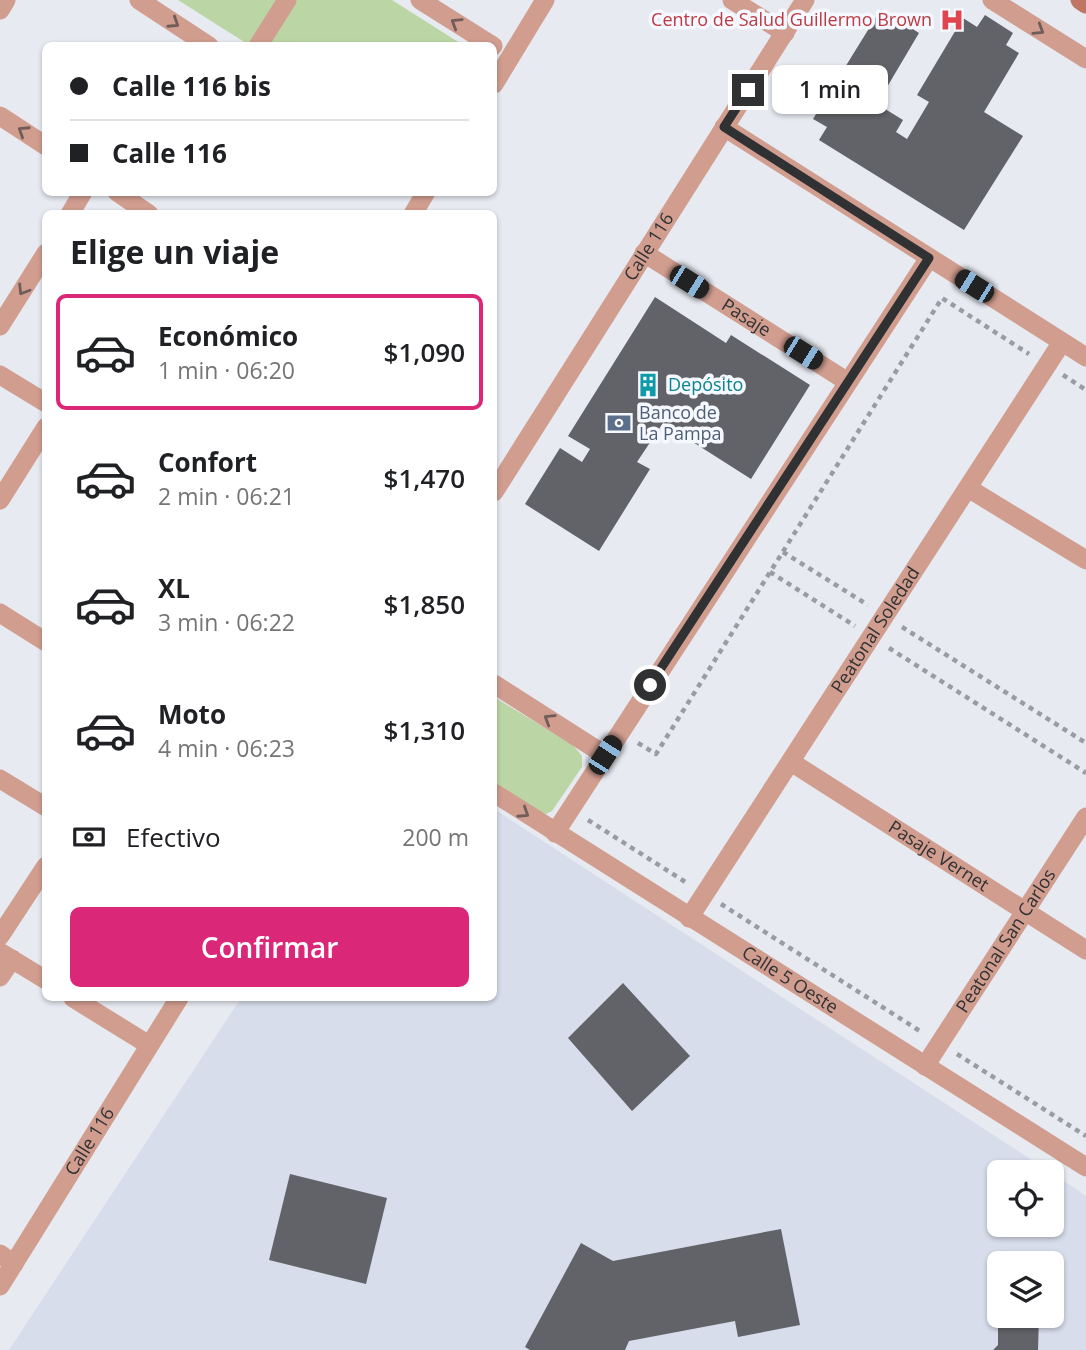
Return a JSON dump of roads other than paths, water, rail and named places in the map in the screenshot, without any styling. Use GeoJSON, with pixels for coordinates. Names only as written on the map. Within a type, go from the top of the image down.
{"type":"FeatureCollection","features":[{"type":"Feature","properties":{"kind":"main road"},"geometry":{"type":"LineString","coordinates":[[1080,0],[1086,4]]}},
{"type":"Feature","properties":{"kind":"street"},"geometry":{"type":"LineString","coordinates":[[0,10],[6,0]]}},
{"type":"Feature","properties":{"kind":"street"},"geometry":{"type":"LineString","coordinates":[[139,0],[203,42]]}},
{"type":"Feature","properties":{"kind":"street"},"geometry":{"type":"LineString","coordinates":[[261,42],[288,0]]}},
{"type":"Feature","properties":{"kind":"street"},"geometry":{"type":"LineString","coordinates":[[420,0],[488,42]]}},
{"type":"Feature","properties":{"kind":"street"},"geometry":{"type":"LineString","coordinates":[[499,49],[545,0]]}},
{"type":"Feature","properties":{"kind":"street"},"geometry":{"type":"LineString","coordinates":[[732,0],[785,33]]}},
{"type":"Feature","properties":{"kind":"street","name":"Calle 116"},"geometry":{"type":"LineString","coordinates":[[497,487],[805,0]]}},
{"type":"Feature","properties":{"kind":"street"},"geometry":{"type":"LineString","coordinates":[[992,0],[1086,59]]}},
{"type":"Feature","properties":{"kind":"street"},"geometry":{"type":"LineString","coordinates":[[0,116],[42,143]]}},
{"type":"Feature","properties":{"kind":"street"},"geometry":{"type":"LineString","coordinates":[[724,127],[1086,357]]}},
{"type":"Feature","properties":{"kind":"street"},"geometry":{"type":"LineString","coordinates":[[123,196],[143,210]]}},
{"type":"Feature","properties":{"kind":"street","name":"Pasaje"},"geometry":{"type":"LineString","coordinates":[[643,253],[848,382]]}},
{"type":"Feature","properties":{"kind":"street"},"geometry":{"type":"LineString","coordinates":[[555,833],[929,258]]}},
{"type":"Feature","properties":{"kind":"street"},"geometry":{"type":"LineString","coordinates":[[0,327],[42,259]]}},
{"type":"Feature","properties":{"kind":"street","name":"Peatonal Soledad"},"geometry":{"type":"LineString","coordinates":[[690,918],[1062,342]]}},
{"type":"Feature","properties":{"kind":"street"},"geometry":{"type":"LineString","coordinates":[[0,375],[42,401]]}},
{"type":"Feature","properties":{"kind":"street"},"geometry":{"type":"LineString","coordinates":[[0,500],[42,433]]}},
{"type":"Feature","properties":{"kind":"street"},"geometry":{"type":"LineString","coordinates":[[968,488],[1086,560]]}},
{"type":"Feature","properties":{"kind":"street"},"geometry":{"type":"LineString","coordinates":[[0,613],[42,639]]}},
{"type":"Feature","properties":{"kind":"street"},"geometry":{"type":"LineString","coordinates":[[497,686],[605,755]]}},
{"type":"Feature","properties":{"kind":"street","name":"Pasaje Vernet"},"geometry":{"type":"LineString","coordinates":[[791,762],[1086,950]]}},
{"type":"Feature","properties":{"kind":"street"},"geometry":{"type":"LineString","coordinates":[[0,779],[42,805]]}},
{"type":"Feature","properties":{"kind":"street","name":"Calle 5 Oeste"},"geometry":{"type":"LineString","coordinates":[[497,795],[1086,1167]]}},
{"type":"Feature","properties":{"kind":"street","name":"Peatonal San Carlos"},"geometry":{"type":"LineString","coordinates":[[925,1066],[1086,817]]}},
{"type":"Feature","properties":{"kind":"street"},"geometry":{"type":"LineString","coordinates":[[0,936],[42,872]]}},
{"type":"Feature","properties":{"kind":"street"},"geometry":{"type":"LineString","coordinates":[[0,977],[6,955],[42,978]]}},
{"type":"Feature","properties":{"kind":"street"},"geometry":{"type":"LineString","coordinates":[[78,1001],[149,1045]]}},
{"type":"Feature","properties":{"kind":"street","name":"Calle 116"},"geometry":{"type":"LineString","coordinates":[[0,1286],[7,1259],[177,1001]]}},
{"type":"Feature","properties":{"kind":"place","name":"Centro de Salud Guillermo Brown"},"geometry":{"type":"Point","coordinates":[952,20]}},
{"type":"Feature","properties":{"kind":"place","name":"Depósito"},"geometry":{"type":"Point","coordinates":[648,385]}},
{"type":"Feature","properties":{"kind":"place","name":"Banco de La Pampa"},"geometry":{"type":"Point","coordinates":[619,423]}}]}
